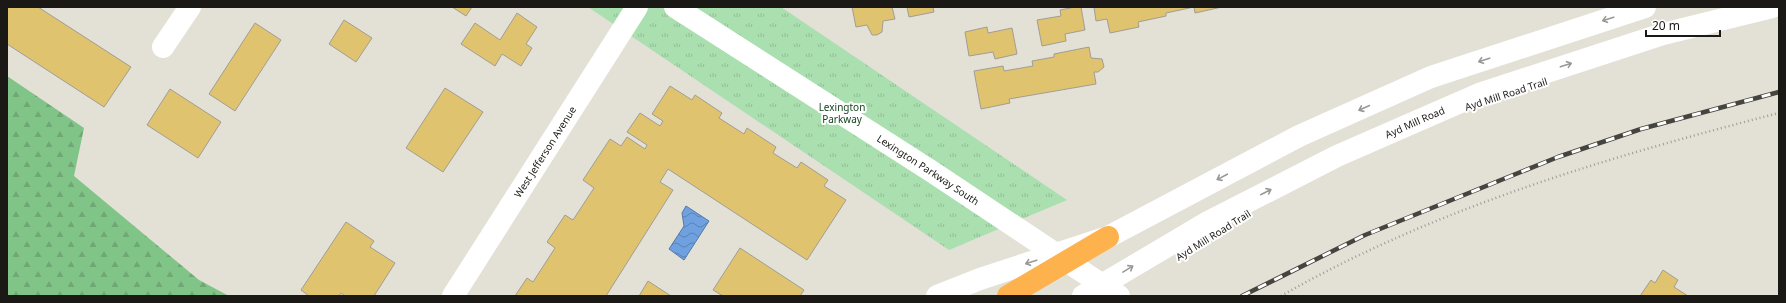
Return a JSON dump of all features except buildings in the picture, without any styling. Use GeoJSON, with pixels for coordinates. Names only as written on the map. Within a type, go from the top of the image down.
{"type":"FeatureCollection","features":[{"type":"Feature","properties":{"kind":"highway"},"geometry":{"type":"LineString","coordinates":[[1008,296],[1108,237]]}},
{"type":"Feature","properties":{"kind":"main road"},"geometry":{"type":"LineString","coordinates":[[164,47],[190,7]]}},
{"type":"Feature","properties":{"kind":"main road","name":"West Jefferson Avenue"},"geometry":{"type":"LineString","coordinates":[[453,296],[637,7]]}},
{"type":"Feature","properties":{"kind":"main road","name":"Lexington Parkway South"},"geometry":{"type":"LineString","coordinates":[[675,7],[931,171],[1119,296]]}},
{"type":"Feature","properties":{"kind":"main road"},"geometry":{"type":"LineString","coordinates":[[937,296],[980,279],[1108,237],[1299,136],[1431,77],[1645,7]]}},
{"type":"Feature","properties":{"kind":"main road","name":"Ayd Mill Road"},"geometry":{"type":"LineString","coordinates":[[1083,296],[1208,222],[1337,156],[1479,94],[1663,34],[1772,7]]}},
{"type":"Feature","properties":{"kind":"path"},"geometry":{"type":"LineString","coordinates":[[1281,296],[1373,248],[1460,212],[1555,178],[1662,144],[1779,113]]}},
{"type":"Feature","properties":{"kind":"green space","name":"Lexington Parkway"},"geometry":{"type":"Polygon","coordinates":[[[588,7],[781,7],[1067,200],[949,250],[588,7]]]}},
{"type":"Feature","properties":{"kind":"green space"},"geometry":{"type":"Polygon","coordinates":[[[7,76],[84,128],[74,176],[199,280],[229,296],[7,296],[7,76]]]}},
{"type":"Feature","properties":{"kind":"water"},"geometry":{"type":"Polygon","coordinates":[[[686,206],[709,221],[684,260],[669,249],[684,226],[682,213],[686,206]]]}},
{"type":"Feature","properties":{"kind":"railway"},"geometry":{"type":"LineString","coordinates":[[1242,296],[1365,235],[1558,157],[1641,129],[1779,92]]}}]}
